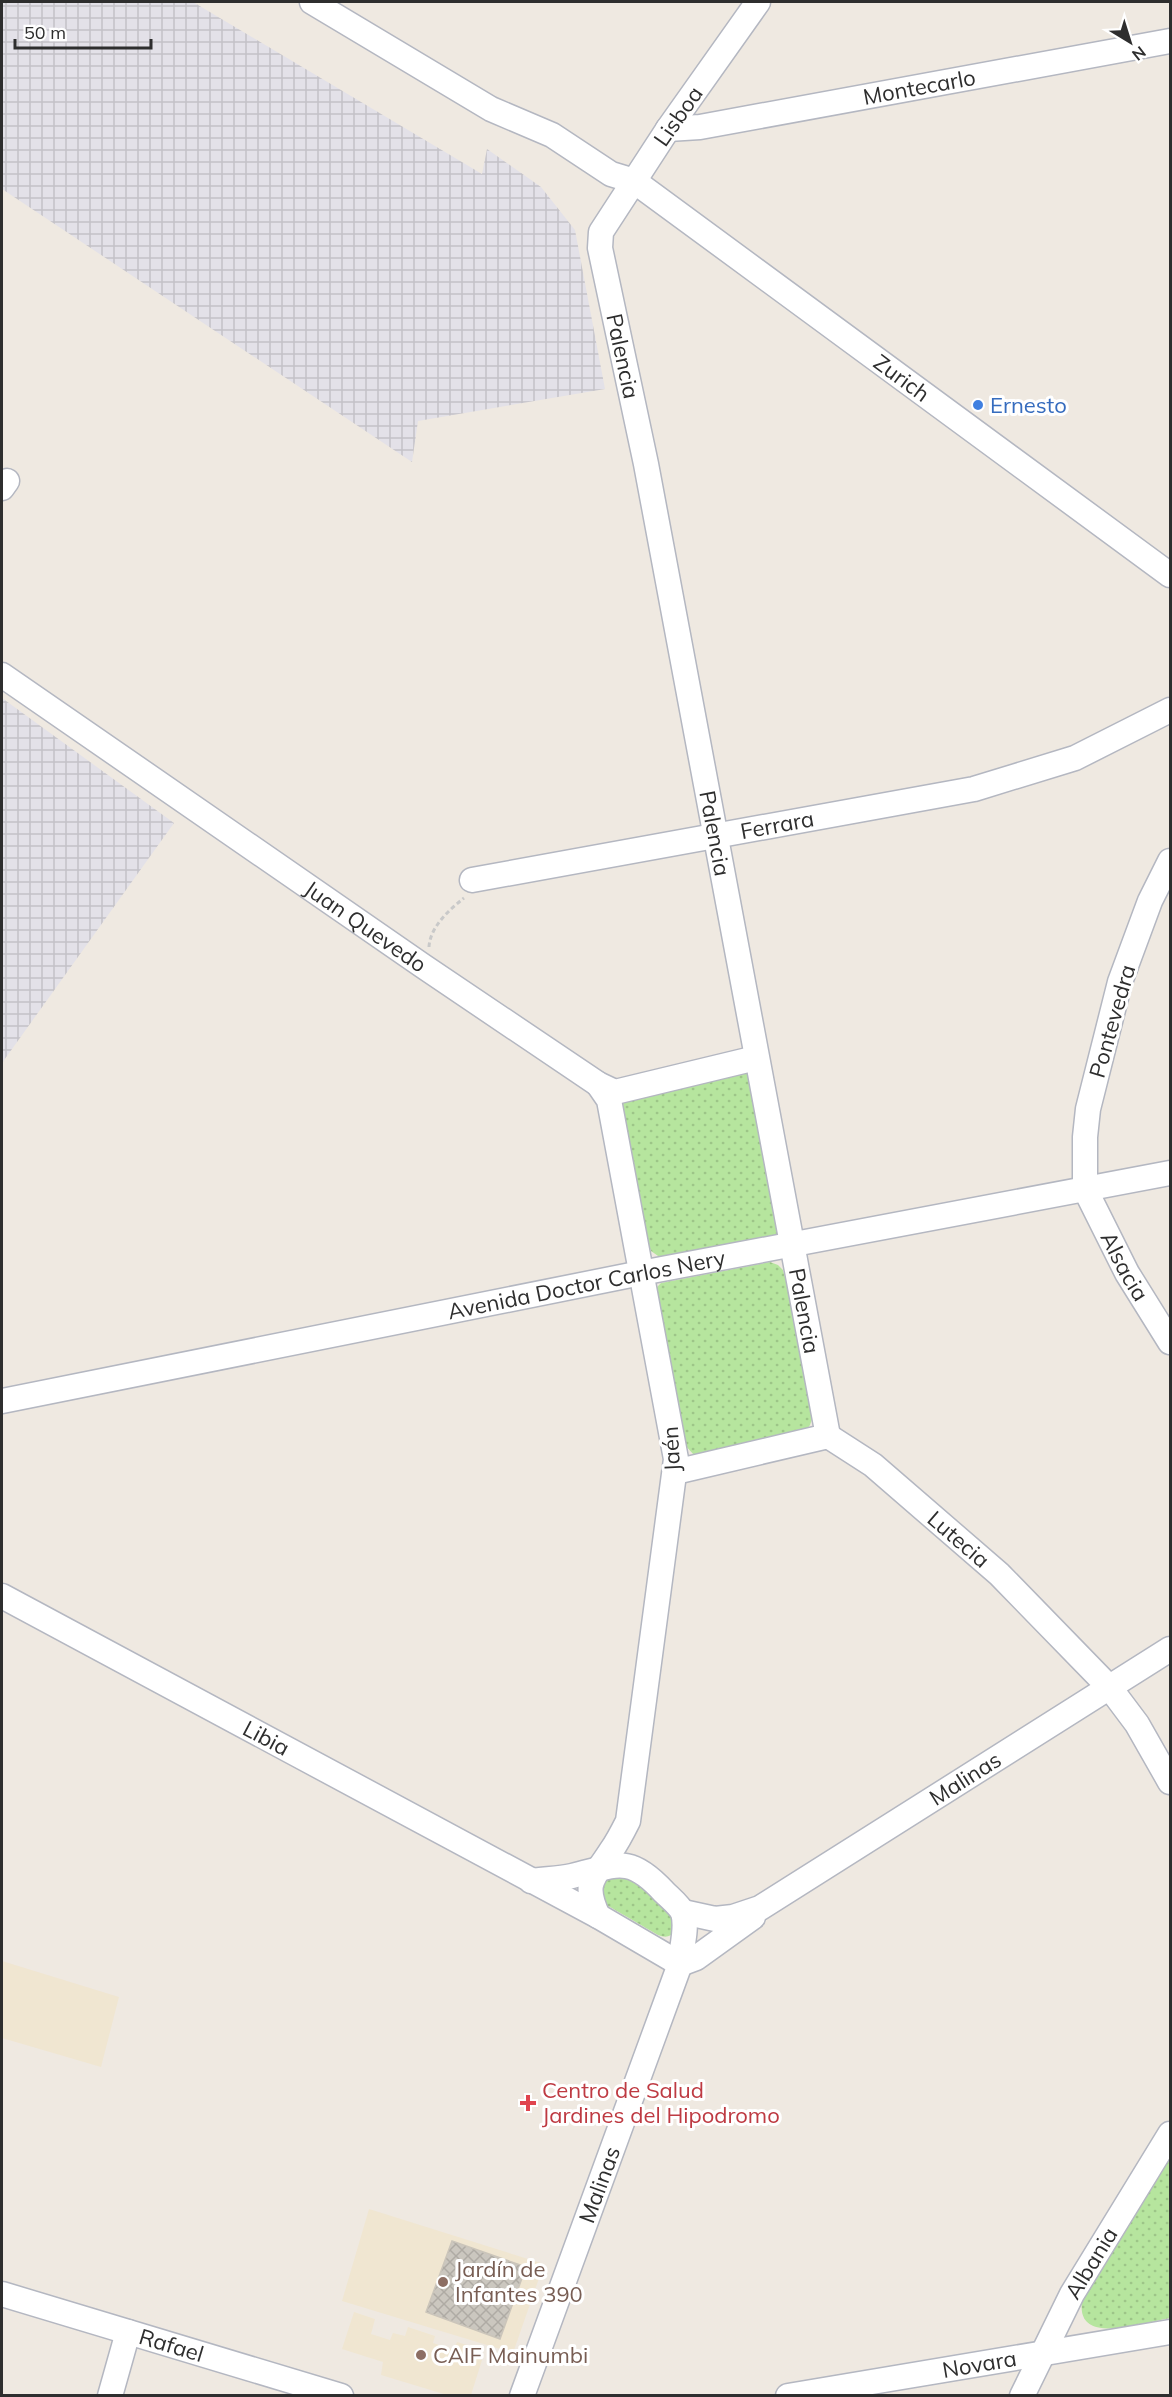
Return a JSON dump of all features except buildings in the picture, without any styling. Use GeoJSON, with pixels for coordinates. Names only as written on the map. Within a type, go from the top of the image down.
{"type":"FeatureCollection","features":[{"type":"Feature","properties":{"kind":"street","name":"Zurich"},"geometry":{"type":"LineString","coordinates":[[312,2],[491,109],[552,135],[611,174],[634,181],[1170,575]]}},
{"type":"Feature","properties":{"kind":"street","name":"Lisboa"},"geometry":{"type":"LineString","coordinates":[[602,232],[668,129],[758,2]]}},
{"type":"Feature","properties":{"kind":"street","name":"Montecarlo"},"geometry":{"type":"LineString","coordinates":[[668,129],[700,127],[1170,41]]}},
{"type":"Feature","properties":{"kind":"street","name":"Palencia"},"geometry":{"type":"LineString","coordinates":[[602,232],[600,248],[646,464],[714,838],[828,1436]]}},
{"type":"Feature","properties":{"kind":"street","name":"Juan Quevedo"},"geometry":{"type":"LineString","coordinates":[[2,675],[598,1084],[615,1092],[756,1058]]}},
{"type":"Feature","properties":{"kind":"street","name":"Ferrara"},"geometry":{"type":"LineString","coordinates":[[472,880],[714,838],[974,789],[1075,758],[1170,710]]}},
{"type":"Feature","properties":{"kind":"street","name":"Pontevedra"},"geometry":{"type":"LineString","coordinates":[[1085,1189],[1085,1137],[1088,1109],[1114,1005],[1120,982],[1150,901],[1170,861]]}},
{"type":"Feature","properties":{"kind":"street","name":"Jaén"},"geometry":{"type":"LineString","coordinates":[[597,1868],[610,1853],[628,1821],[675,1472],[674,1439],[609,1100],[598,1084]]}},
{"type":"Feature","properties":{"kind":"street","name":"Avenida Doctor Carlos Nery"},"geometry":{"type":"LineString","coordinates":[[2,1401],[641,1273],[1170,1173]]}},
{"type":"Feature","properties":{"kind":"street","name":"Alsacia"},"geometry":{"type":"LineString","coordinates":[[1085,1189],[1127,1273],[1170,1342]]}},
{"type":"Feature","properties":{"kind":"street"},"geometry":{"type":"LineString","coordinates":[[675,1472],[828,1436]]}},
{"type":"Feature","properties":{"kind":"street","name":"Lutecia"},"geometry":{"type":"LineString","coordinates":[[828,1436],[873,1465],[999,1574],[1110,1688],[1137,1724],[1170,1782]]}},
{"type":"Feature","properties":{"kind":"street","name":"Libia"},"geometry":{"type":"LineString","coordinates":[[2,1596],[598,1916],[680,1964]]}},
{"type":"Feature","properties":{"kind":"street","name":"Malinas"},"geometry":{"type":"LineString","coordinates":[[683,1912],[715,1919],[733,1917],[760,1908],[1170,1649]]}},
{"type":"Feature","properties":{"kind":"street","name":"Jaén"},"geometry":{"type":"LineString","coordinates":[[628,1821],[638,1856],[651,1878]]}},
{"type":"Feature","properties":{"kind":"street"},"geometry":{"type":"LineString","coordinates":[[531,1881],[571,1876],[616,1864],[635,1868],[651,1878],[683,1912],[685,1926],[680,1964]]}},
{"type":"Feature","properties":{"kind":"street"},"geometry":{"type":"LineString","coordinates":[[597,1868],[591,1883],[591,1900],[598,1916]]}},
{"type":"Feature","properties":{"kind":"street","name":"Malinas"},"geometry":{"type":"LineString","coordinates":[[522,2396],[680,1964],[696,1958],[717,1941],[751,1920],[760,1908]]}},
{"type":"Feature","properties":{"kind":"street","name":"Albania"},"geometry":{"type":"LineString","coordinates":[[1022,2396],[1072,2294],[1170,2134]]}},
{"type":"Feature","properties":{"kind":"street","name":"Rafael"},"geometry":{"type":"LineString","coordinates":[[2,2294],[340,2396]]}},
{"type":"Feature","properties":{"kind":"street"},"geometry":{"type":"LineString","coordinates":[[110,2396],[128,2332]]}},
{"type":"Feature","properties":{"kind":"street","name":"Novara"},"geometry":{"type":"LineString","coordinates":[[788,2396],[1170,2332]]}},
{"type":"Feature","properties":{"kind":"path"},"geometry":{"type":"LineString","coordinates":[[423,966],[429,956],[429,937],[448,911],[468,893],[472,880]]}},
{"type":"Feature","properties":{"kind":"shaded area"},"geometry":{"type":"Polygon","coordinates":[[[2,2],[193,2],[482,174],[487,149],[541,187],[575,230],[605,389],[418,421],[412,462],[2,189],[2,2]]]}},
{"type":"Feature","properties":{"kind":"shaded area"},"geometry":{"type":"Polygon","coordinates":[[[2,698],[174,823],[2,1063],[2,698]]]}},
{"type":"Feature","properties":{"kind":"shaded area"},"geometry":{"type":"Polygon","coordinates":[[[2,1961],[119,1997],[101,2067],[2,2038],[2,1961]]]}},
{"type":"Feature","properties":{"kind":"shaded area","name":"Jardín de Infantes 390"},"geometry":{"type":"Polygon","coordinates":[[[369,2209],[544,2264],[513,2353],[342,2301],[369,2209]]]}},
{"type":"Feature","properties":{"kind":"shaded area","name":"CAIF Mainumbi"},"geometry":{"type":"Polygon","coordinates":[[[354,2312],[375,2319],[371,2334],[390,2340],[393,2333],[405,2336],[408,2327],[435,2336],[433,2343],[454,2350],[457,2342],[483,2350],[471,2395],[447,2395],[381,2375],[383,2362],[342,2349],[354,2312]]]}},
{"type":"Feature","properties":{"kind":"green space"},"geometry":{"type":"Polygon","coordinates":[[[745,1069],[749,1074],[779,1231],[777,1235],[661,1258],[651,1251],[647,1242],[622,1101],[745,1069]]]}},
{"type":"Feature","properties":{"kind":"green space"},"geometry":{"type":"Polygon","coordinates":[[[770,1262],[783,1270],[797,1322],[813,1416],[810,1425],[805,1432],[704,1457],[694,1455],[684,1444],[654,1290],[661,1283],[770,1262]]]}},
{"type":"Feature","properties":{"kind":"green space"},"geometry":{"type":"Polygon","coordinates":[[[612,1870],[642,1886],[674,1915],[676,1931],[672,1935],[658,1935],[598,1900],[596,1878],[612,1870]]]}},
{"type":"Feature","properties":{"kind":"green space"},"geometry":{"type":"Polygon","coordinates":[[[1170,2158],[1170,2318],[1130,2327],[1101,2328],[1090,2324],[1083,2316],[1082,2302],[1170,2158]]]}},
{"type":"Feature","properties":{"kind":"place","name":"Ernesto"},"geometry":{"type":"Point","coordinates":[978,405]}},
{"type":"Feature","properties":{"kind":"place","name":"Centro de Salud Jardines del Hipodromo"},"geometry":{"type":"Point","coordinates":[528,2103]}},
{"type":"Feature","properties":{"kind":"place","name":"Jardín de Infantes 390"},"geometry":{"type":"Point","coordinates":[443,2282]}},
{"type":"Feature","properties":{"kind":"place","name":"CAIF Mainumbi"},"geometry":{"type":"Point","coordinates":[421,2355]}}]}
